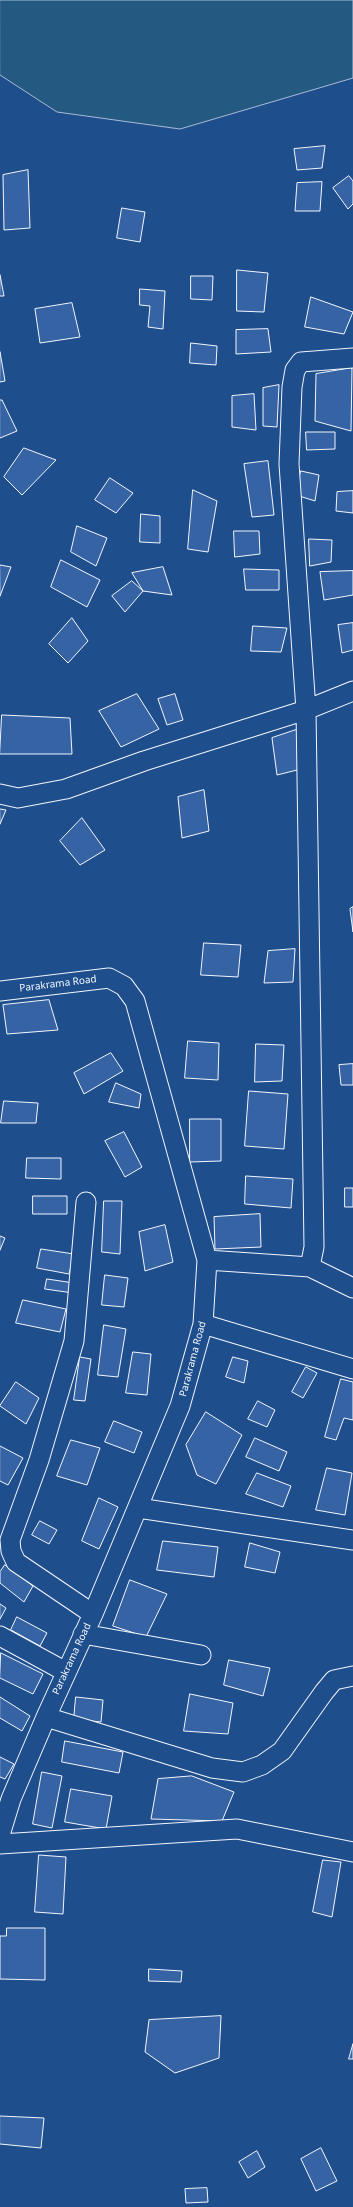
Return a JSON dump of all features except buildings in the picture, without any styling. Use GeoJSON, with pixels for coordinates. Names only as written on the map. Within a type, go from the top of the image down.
{"type":"FeatureCollection","features":[{"type":"Feature","properties":{"kind":"street"},"geometry":{"type":"LineString","coordinates":[[310,1267],[314,1239],[306,710],[289,464],[292,387],[295,370],[301,362],[353,358]]}},
{"type":"Feature","properties":{"kind":"street"},"geometry":{"type":"LineString","coordinates":[[0,794],[18,798],[66,789],[144,761],[306,710],[353,691]]}},
{"type":"Feature","properties":{"kind":"street","name":"Parakrama Road"},"geometry":{"type":"LineString","coordinates":[[0,991],[109,978],[124,986],[135,1001],[207,1260],[203,1324],[180,1406],[93,1614],[46,1718],[6,1797],[0,1836]]}},
{"type":"Feature","properties":{"kind":"street"},"geometry":{"type":"LineString","coordinates":[[86,1202],[74,1341],[39,1460],[10,1540],[11,1551],[16,1562],[93,1614]]}},
{"type":"Feature","properties":{"kind":"street"},"geometry":{"type":"LineString","coordinates":[[207,1260],[310,1267],[353,1288]]}},
{"type":"Feature","properties":{"kind":"street"},"geometry":{"type":"LineString","coordinates":[[203,1324],[353,1369]]}},
{"type":"Feature","properties":{"kind":"street"},"geometry":{"type":"LineString","coordinates":[[138,1508],[353,1540]]}},
{"type":"Feature","properties":{"kind":"street"},"geometry":{"type":"LineString","coordinates":[[83,1634],[201,1654]]}},
{"type":"Feature","properties":{"kind":"street"},"geometry":{"type":"LineString","coordinates":[[0,1636],[66,1672]]}},
{"type":"Feature","properties":{"kind":"street"},"geometry":{"type":"LineString","coordinates":[[46,1718],[212,1768],[243,1772],[262,1765],[282,1751],[334,1680],[353,1676]]}},
{"type":"Feature","properties":{"kind":"street"},"geometry":{"type":"LineString","coordinates":[[0,1844],[237,1829],[353,1852]]}},
{"type":"Feature","properties":{"kind":"shaded area"},"geometry":{"type":"Polygon","coordinates":[[[0,0],[353,0],[353,78],[180,129],[57,112],[0,75],[0,0]]]}}]}
